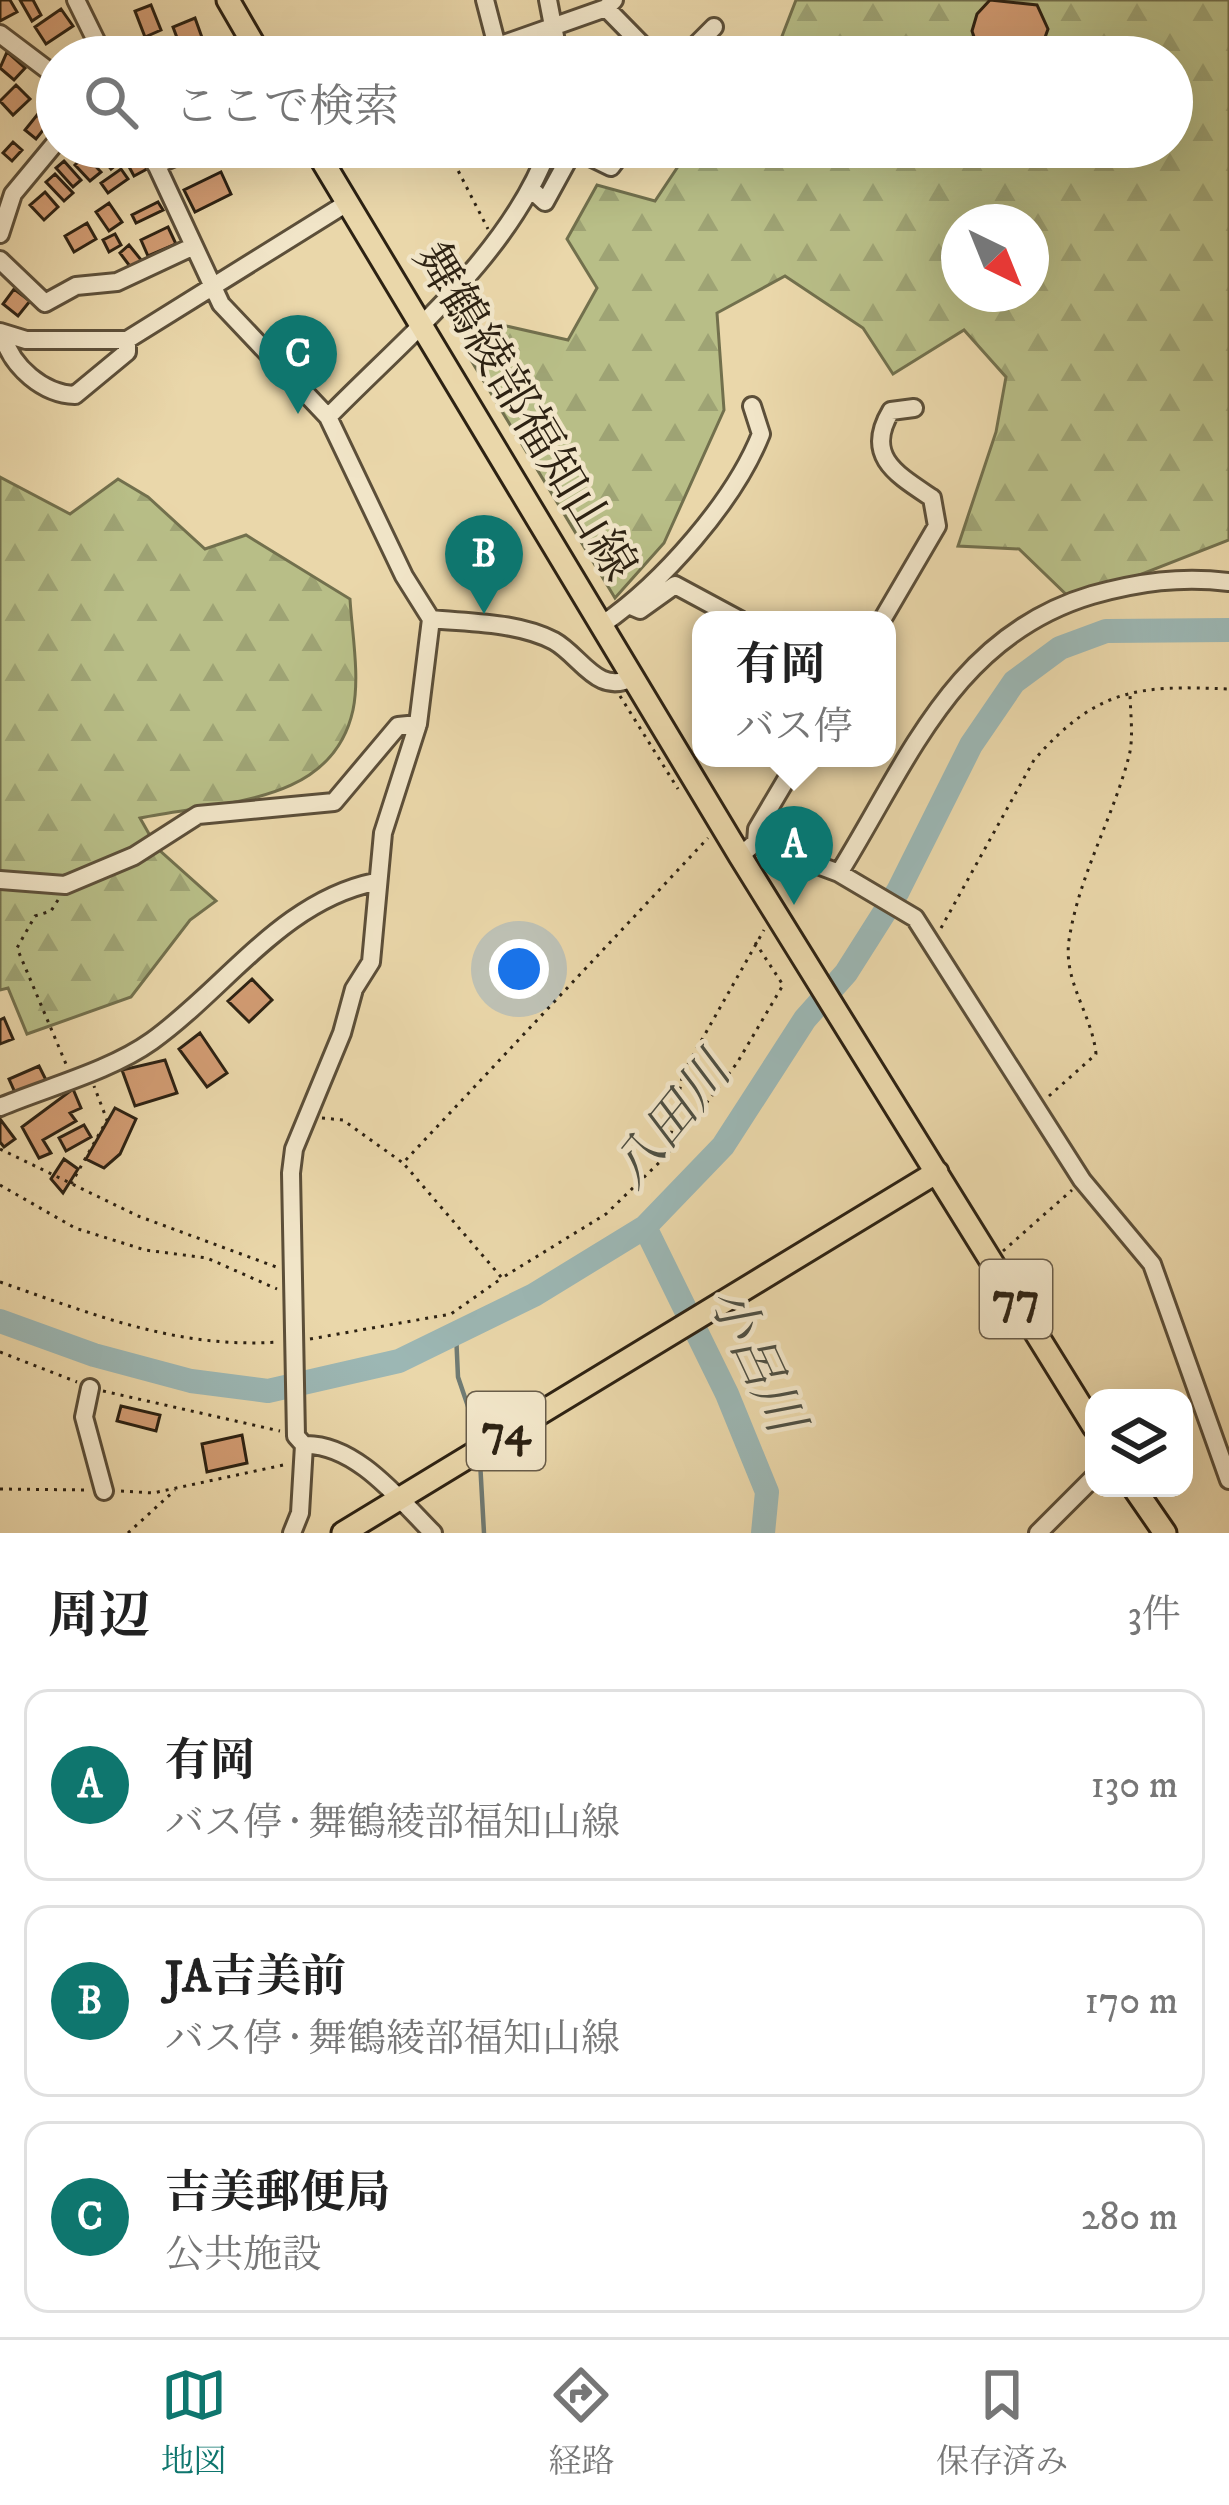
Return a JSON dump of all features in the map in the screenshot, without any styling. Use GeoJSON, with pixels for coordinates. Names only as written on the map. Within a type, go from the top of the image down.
{"type":"FeatureCollection","features":[{"type":"Feature","properties":{"kind":"main road"},"geometry":{"type":"LineString","coordinates":[[228,0],[249,36]]}},
{"type":"Feature","properties":{"kind":"main road","name":"舞鶴綾部福知山線"},"geometry":{"type":"LineString","coordinates":[[326,168],[603,624],[623,681],[748,849],[778,916],[937,1172]]}},
{"type":"Feature","properties":{"kind":"main road","name":"77"},"geometry":{"type":"LineString","coordinates":[[937,1172],[1085,1412]]}},
{"type":"Feature","properties":{"kind":"main road","name":"74"},"geometry":{"type":"LineString","coordinates":[[343,1533],[937,1172]]}},
{"type":"Feature","properties":{"kind":"main road"},"geometry":{"type":"LineString","coordinates":[[1139,1497],[1165,1533]]}},
{"type":"Feature","properties":{"kind":"street"},"geometry":{"type":"LineString","coordinates":[[76,0],[94,36]]}},
{"type":"Feature","properties":{"kind":"street"},"geometry":{"type":"LineString","coordinates":[[485,0],[494,36]]}},
{"type":"Feature","properties":{"kind":"street"},"geometry":{"type":"LineString","coordinates":[[548,0],[555,36]]}},
{"type":"Feature","properties":{"kind":"street"},"geometry":{"type":"LineString","coordinates":[[530,36],[610,4],[637,36]]}},
{"type":"Feature","properties":{"kind":"street"},"geometry":{"type":"LineString","coordinates":[[705,36],[714,27]]}},
{"type":"Feature","properties":{"kind":"street"},"geometry":{"type":"LineString","coordinates":[[1,38],[36,62]]}},
{"type":"Feature","properties":{"kind":"street"},"geometry":{"type":"LineString","coordinates":[[0,234],[13,194],[36,166]]}},
{"type":"Feature","properties":{"kind":"street"},"geometry":{"type":"LineString","coordinates":[[157,168],[220,304],[328,417],[404,576],[431,619],[418,724],[382,833],[370,962],[354,989],[291,1173],[295,1416],[301,1467],[300,1513],[292,1533]]}},
{"type":"Feature","properties":{"kind":"street"},"geometry":{"type":"LineString","coordinates":[[328,417],[494,242],[533,191],[541,168]]}},
{"type":"Feature","properties":{"kind":"street"},"geometry":{"type":"LineString","coordinates":[[533,191],[545,202],[563,168]]}},
{"type":"Feature","properties":{"kind":"street"},"geometry":{"type":"LineString","coordinates":[[127,340],[127,352],[74,395],[44,389],[7,350],[2,334],[127,340],[347,203]]}},
{"type":"Feature","properties":{"kind":"street"},"geometry":{"type":"LineString","coordinates":[[0,260],[45,303],[76,286],[117,282],[194,246]]}},
{"type":"Feature","properties":{"kind":"street"},"geometry":{"type":"LineString","coordinates":[[603,624],[688,547],[747,464],[760,434],[752,406]]}},
{"type":"Feature","properties":{"kind":"street"},"geometry":{"type":"LineString","coordinates":[[887,611],[938,526],[932,498],[882,460],[878,445],[891,411],[914,408]]}},
{"type":"Feature","properties":{"kind":"street"},"geometry":{"type":"LineString","coordinates":[[846,876],[952,689],[1010,631],[1046,610],[1127,585],[1181,578],[1229,582]]}},
{"type":"Feature","properties":{"kind":"street"},"geometry":{"type":"LineString","coordinates":[[629,605],[640,610],[674,585],[723,611]]}},
{"type":"Feature","properties":{"kind":"street"},"geometry":{"type":"LineString","coordinates":[[431,619],[512,628],[554,641],[600,681],[623,681]]}},
{"type":"Feature","properties":{"kind":"street"},"geometry":{"type":"LineString","coordinates":[[0,880],[56,884],[134,856],[198,815],[334,802],[398,726],[418,724]]}},
{"type":"Feature","properties":{"kind":"street"},"geometry":{"type":"LineString","coordinates":[[794,767],[748,849],[846,876],[915,918],[1082,1180],[1152,1264],[1187,1389]]}},
{"type":"Feature","properties":{"kind":"street"},"geometry":{"type":"LineString","coordinates":[[0,1107],[82,1078],[156,1038],[312,906],[346,888],[375,882]]}},
{"type":"Feature","properties":{"kind":"street"},"geometry":{"type":"LineString","coordinates":[[90,1388],[84,1417],[104,1491]]}},
{"type":"Feature","properties":{"kind":"street"},"geometry":{"type":"LineString","coordinates":[[1193,1407],[1229,1480]]}},
{"type":"Feature","properties":{"kind":"street"},"geometry":{"type":"LineString","coordinates":[[300,1440],[329,1444],[397,1497],[433,1533]]}},
{"type":"Feature","properties":{"kind":"street"},"geometry":{"type":"LineString","coordinates":[[1038,1533],[1085,1486]]}},
{"type":"Feature","properties":{"kind":"path"},"geometry":{"type":"LineString","coordinates":[[457,168],[494,242]]}},
{"type":"Feature","properties":{"kind":"path"},"geometry":{"type":"LineString","coordinates":[[623,681],[686,802]]}},
{"type":"Feature","properties":{"kind":"path"},"geometry":{"type":"LineString","coordinates":[[933,943],[1034,760],[1086,711],[1150,685],[1229,689]]}},
{"type":"Feature","properties":{"kind":"path"},"geometry":{"type":"LineString","coordinates":[[1034,1108],[1096,1054],[1093,1023],[1070,977],[1069,939],[1097,838],[1130,753],[1130,692]]}},
{"type":"Feature","properties":{"kind":"path"},"geometry":{"type":"LineString","coordinates":[[403,1163],[710,841],[698,822]]}},
{"type":"Feature","properties":{"kind":"path"},"geometry":{"type":"LineString","coordinates":[[56,884],[58,904],[35,916],[16,948],[107,1120],[71,1185]]}},
{"type":"Feature","properties":{"kind":"path"},"geometry":{"type":"LineString","coordinates":[[667,1155],[683,1073],[754,940],[778,916]]}},
{"type":"Feature","properties":{"kind":"path"},"geometry":{"type":"LineString","coordinates":[[0,1282],[138,1330],[224,1346],[294,1346],[451,1314],[606,1214],[667,1155],[737,1063],[783,985],[754,940]]}},
{"type":"Feature","properties":{"kind":"path"},"geometry":{"type":"LineString","coordinates":[[308,1116],[343,1120],[403,1163],[502,1278]]}},
{"type":"Feature","properties":{"kind":"path"},"geometry":{"type":"LineString","coordinates":[[0,1149],[71,1185],[295,1274]]}},
{"type":"Feature","properties":{"kind":"path"},"geometry":{"type":"LineString","coordinates":[[992,1260],[1082,1180]]}},
{"type":"Feature","properties":{"kind":"path"},"geometry":{"type":"LineString","coordinates":[[0,1184],[75,1228],[145,1250],[207,1258],[295,1297]]}},
{"type":"Feature","properties":{"kind":"path"},"geometry":{"type":"LineString","coordinates":[[0,1352],[90,1388],[300,1440]]}},
{"type":"Feature","properties":{"kind":"path"},"geometry":{"type":"LineString","coordinates":[[0,1489],[176,1488],[284,1463],[301,1467]]}},
{"type":"Feature","properties":{"kind":"path"},"geometry":{"type":"LineString","coordinates":[[128,1533],[176,1488]]}},
{"type":"Feature","properties":{"kind":"green space"},"geometry":{"type":"Polygon","coordinates":[[[796,0],[1229,0],[1229,540],[1073,601],[1019,549],[958,546],[996,432],[1006,377],[964,330],[893,374],[863,328],[785,276],[717,313],[724,410],[664,543],[615,598],[466,352],[502,325],[568,340],[597,288],[567,239],[597,185],[655,201],[677,168],[1193,168],[1193,36],[782,36],[796,0]]]}},
{"type":"Feature","properties":{"kind":"green space"},"geometry":{"type":"Polygon","coordinates":[[[0,477],[70,514],[118,479],[148,497],[205,549],[246,535],[350,599],[356,669],[353,710],[341,742],[322,765],[298,782],[237,802],[140,818],[157,848],[216,901],[190,920],[131,997],[27,1034],[8,988],[0,990],[0,477]]]}},
{"type":"Feature","properties":{"kind":"building"},"geometry":{"type":"Polygon","coordinates":[[[0,0],[10,0],[17,12],[0,21],[0,0]]]}},
{"type":"Feature","properties":{"kind":"building"},"geometry":{"type":"Polygon","coordinates":[[[20,0],[33,0],[41,15],[32,21],[20,0]]]}},
{"type":"Feature","properties":{"kind":"building"},"geometry":{"type":"Polygon","coordinates":[[[990,0],[1037,5],[1048,29],[1046,36],[974,36],[977,14],[990,0]]]}},
{"type":"Feature","properties":{"kind":"building"},"geometry":{"type":"Polygon","coordinates":[[[151,5],[161,30],[145,36],[135,11],[151,5]]]}},
{"type":"Feature","properties":{"kind":"building"},"geometry":{"type":"Polygon","coordinates":[[[61,9],[73,26],[58,36],[41,36],[35,27],[61,9]]]}},
{"type":"Feature","properties":{"kind":"building"},"geometry":{"type":"Polygon","coordinates":[[[195,18],[201,36],[176,36],[173,27],[195,18]]]}},
{"type":"Feature","properties":{"kind":"building"},"geometry":{"type":"Polygon","coordinates":[[[7,52],[25,68],[14,80],[0,68],[7,52]]]}},
{"type":"Feature","properties":{"kind":"building"},"geometry":{"type":"Polygon","coordinates":[[[16,85],[30,99],[13,115],[0,101],[16,85]]]}},
{"type":"Feature","properties":{"kind":"building"},"geometry":{"type":"Polygon","coordinates":[[[36,116],[36,139],[25,130],[36,116]]]}},
{"type":"Feature","properties":{"kind":"building"},"geometry":{"type":"Polygon","coordinates":[[[13,142],[22,150],[12,161],[3,153],[13,142]]]}},
{"type":"Feature","properties":{"kind":"building"},"geometry":{"type":"Polygon","coordinates":[[[56,168],[70,168],[81,180],[73,187],[56,168]]]}},
{"type":"Feature","properties":{"kind":"building"},"geometry":{"type":"Polygon","coordinates":[[[78,168],[101,172],[90,181],[78,168]]]}},
{"type":"Feature","properties":{"kind":"building"},"geometry":{"type":"Polygon","coordinates":[[[121,169],[128,179],[108,193],[101,183],[121,169]]]}},
{"type":"Feature","properties":{"kind":"building"},"geometry":{"type":"Polygon","coordinates":[[[221,172],[231,194],[195,212],[184,190],[221,172]]]}},
{"type":"Feature","properties":{"kind":"building"},"geometry":{"type":"Polygon","coordinates":[[[55,174],[73,193],[64,201],[46,182],[55,174]]]}},
{"type":"Feature","properties":{"kind":"building"},"geometry":{"type":"Polygon","coordinates":[[[45,192],[58,207],[44,220],[30,205],[45,192]]]}},
{"type":"Feature","properties":{"kind":"building"},"geometry":{"type":"Polygon","coordinates":[[[158,202],[163,210],[136,223],[132,215],[158,202]]]}},
{"type":"Feature","properties":{"kind":"building"},"geometry":{"type":"Polygon","coordinates":[[[109,203],[122,222],[109,231],[96,212],[109,203]]]}},
{"type":"Feature","properties":{"kind":"building"},"geometry":{"type":"Polygon","coordinates":[[[87,223],[96,239],[74,252],[65,236],[87,223]]]}},
{"type":"Feature","properties":{"kind":"building"},"geometry":{"type":"Polygon","coordinates":[[[168,227],[176,244],[148,256],[141,240],[168,227]]]}},
{"type":"Feature","properties":{"kind":"building"},"geometry":{"type":"Polygon","coordinates":[[[115,234],[121,245],[109,252],[103,240],[115,234]]]}},
{"type":"Feature","properties":{"kind":"building"},"geometry":{"type":"Polygon","coordinates":[[[129,245],[142,261],[132,269],[120,253],[129,245]]]}},
{"type":"Feature","properties":{"kind":"building"},"geometry":{"type":"Polygon","coordinates":[[[14,289],[30,301],[18,316],[3,304],[14,289]]]}},
{"type":"Feature","properties":{"kind":"building"},"geometry":{"type":"Polygon","coordinates":[[[252,979],[272,1000],[249,1022],[228,1001],[252,979]]]}},
{"type":"Feature","properties":{"kind":"building"},"geometry":{"type":"Polygon","coordinates":[[[4,1018],[13,1039],[0,1044],[0,1020],[4,1018]]]}},
{"type":"Feature","properties":{"kind":"building"},"geometry":{"type":"Polygon","coordinates":[[[200,1033],[227,1073],[207,1087],[179,1049],[200,1033]]]}},
{"type":"Feature","properties":{"kind":"building"},"geometry":{"type":"Polygon","coordinates":[[[165,1060],[177,1093],[135,1106],[122,1070],[165,1060]]]}},
{"type":"Feature","properties":{"kind":"building"},"geometry":{"type":"Polygon","coordinates":[[[39,1066],[48,1084],[17,1097],[9,1079],[39,1066]]]}},
{"type":"Feature","properties":{"kind":"building"},"geometry":{"type":"Polygon","coordinates":[[[73,1089],[81,1108],[70,1113],[76,1121],[43,1140],[51,1153],[39,1158],[22,1127],[73,1089]]]}},
{"type":"Feature","properties":{"kind":"building"},"geometry":{"type":"Polygon","coordinates":[[[115,1108],[136,1119],[120,1154],[104,1168],[86,1159],[115,1108]]]}},
{"type":"Feature","properties":{"kind":"building"},"geometry":{"type":"Polygon","coordinates":[[[0,1119],[15,1139],[4,1147],[0,1142],[0,1119]]]}},
{"type":"Feature","properties":{"kind":"building"},"geometry":{"type":"Polygon","coordinates":[[[84,1125],[91,1137],[66,1151],[59,1138],[84,1125]]]}},
{"type":"Feature","properties":{"kind":"building"},"geometry":{"type":"Polygon","coordinates":[[[64,1159],[78,1169],[63,1193],[51,1179],[64,1159]]]}},
{"type":"Feature","properties":{"kind":"building"},"geometry":{"type":"Polygon","coordinates":[[[121,1406],[160,1415],[156,1431],[117,1421],[121,1406]]]}},
{"type":"Feature","properties":{"kind":"building"},"geometry":{"type":"Polygon","coordinates":[[[242,1435],[247,1463],[207,1472],[202,1444],[242,1435]]]}},
{"type":"Feature","properties":{"kind":"waterway","name":"八田川"},"geometry":{"type":"LineString","coordinates":[[0,1321],[94,1355],[191,1381],[268,1391],[399,1361],[534,1295],[645,1227],[723,1146],[805,1019],[846,973],[898,891],[971,745],[1014,682],[1060,648],[1106,631],[1229,630]]}},
{"type":"Feature","properties":{"kind":"waterway","name":"小呂川"},"geometry":{"type":"LineString","coordinates":[[645,1227],[727,1394],[767,1492],[763,1533]]}},
{"type":"Feature","properties":{"kind":"waterway"},"geometry":{"type":"LineString","coordinates":[[456,1333],[458,1377],[475,1427]]}},
{"type":"Feature","properties":{"kind":"waterway"},"geometry":{"type":"LineString","coordinates":[[480,1461],[484,1533]]}},
{"type":"Feature","properties":{"kind":"place","name":"吉美郵便局"},"geometry":{"type":"Point","coordinates":[298,414]}},
{"type":"Feature","properties":{"kind":"place","name":"JA吉美前"},"geometry":{"type":"Point","coordinates":[484,614]}},
{"type":"Feature","properties":{"kind":"place","name":"有岡"},"geometry":{"type":"Point","coordinates":[794,905]}}]}
